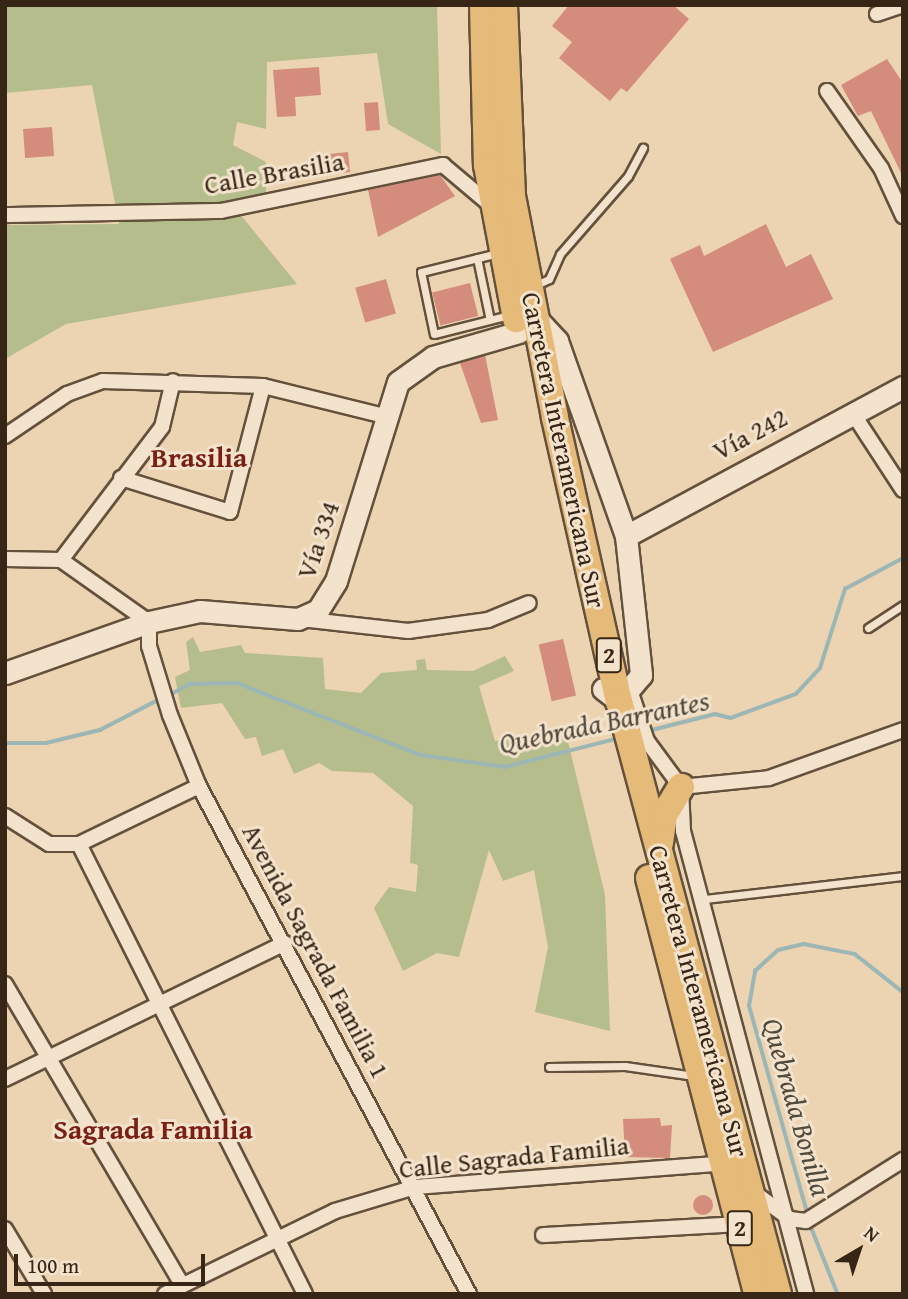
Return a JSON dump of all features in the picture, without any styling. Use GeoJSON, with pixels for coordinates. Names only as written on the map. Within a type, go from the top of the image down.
{"type":"FeatureCollection","features":[{"type":"Feature","properties":{"kind":"highway","name":"Carretera Interamericana Sur"},"geometry":{"type":"LineString","coordinates":[[483,5],[487,165],[502,252],[526,309],[549,388],[618,695],[698,1076],[731,1163],[748,1188],[778,1294]]}},
{"type":"Feature","properties":{"kind":"highway","name":"Carretera Interamericana Sur"},"geometry":{"type":"LineString","coordinates":[[504,5],[512,196],[526,309],[618,695],[660,848],[731,1163],[738,1224],[757,1294]]}},
{"type":"Feature","properties":{"kind":"highway"},"geometry":{"type":"LineString","coordinates":[[487,165],[526,309]]}},
{"type":"Feature","properties":{"kind":"highway"},"geometry":{"type":"LineString","coordinates":[[660,848],[664,815],[681,787]]}},
{"type":"Feature","properties":{"kind":"main road"},"geometry":{"type":"LineString","coordinates":[[526,309],[557,341],[626,536],[643,662],[618,695]]}},
{"type":"Feature","properties":{"kind":"main road","name":"Vía 334"},"geometry":{"type":"LineString","coordinates":[[299,619],[318,610],[336,581],[384,416],[413,366],[526,309]]}},
{"type":"Feature","properties":{"kind":"main road","name":"Vía 242"},"geometry":{"type":"LineString","coordinates":[[626,536],[852,412],[903,387]]}},
{"type":"Feature","properties":{"kind":"main road"},"geometry":{"type":"LineString","coordinates":[[5,673],[149,622],[230,609],[299,619]]}},
{"type":"Feature","properties":{"kind":"street"},"geometry":{"type":"LineString","coordinates":[[877,14],[903,5]]}},
{"type":"Feature","properties":{"kind":"street"},"geometry":{"type":"LineString","coordinates":[[827,91],[881,169],[903,216]]}},
{"type":"Feature","properties":{"kind":"street","name":"Calle Brasilia"},"geometry":{"type":"LineString","coordinates":[[5,215],[221,211],[443,165],[493,206]]}},
{"type":"Feature","properties":{"kind":"street"},"geometry":{"type":"LineString","coordinates":[[5,436],[67,394],[103,381],[173,381],[263,386],[384,416]]}},
{"type":"Feature","properties":{"kind":"street"},"geometry":{"type":"LineString","coordinates":[[61,560],[162,427],[173,381]]}},
{"type":"Feature","properties":{"kind":"street"},"geometry":{"type":"LineString","coordinates":[[121,478],[230,512],[263,386]]}},
{"type":"Feature","properties":{"kind":"street"},"geometry":{"type":"LineString","coordinates":[[852,412],[903,490]]}},
{"type":"Feature","properties":{"kind":"street"},"geometry":{"type":"LineString","coordinates":[[5,559],[61,560],[149,622]]}},
{"type":"Feature","properties":{"kind":"street"},"geometry":{"type":"LineString","coordinates":[[299,619],[408,632],[488,620],[529,603]]}},
{"type":"Feature","properties":{"kind":"street","name":"Avenida Sagrada Familia 1"},"geometry":{"type":"LineString","coordinates":[[149,622],[149,646],[199,786],[415,1187],[468,1294]]}},
{"type":"Feature","properties":{"kind":"street"},"geometry":{"type":"LineString","coordinates":[[618,695],[681,787],[682,831],[704,899],[790,1219],[806,1294]]}},
{"type":"Feature","properties":{"kind":"street"},"geometry":{"type":"LineString","coordinates":[[681,787],[769,778],[903,730]]}},
{"type":"Feature","properties":{"kind":"street"},"geometry":{"type":"LineString","coordinates":[[5,816],[49,844],[79,844],[199,786]]}},
{"type":"Feature","properties":{"kind":"street"},"geometry":{"type":"LineString","coordinates":[[79,844],[305,1294]]}},
{"type":"Feature","properties":{"kind":"street"},"geometry":{"type":"LineString","coordinates":[[5,1079],[285,943]]}},
{"type":"Feature","properties":{"kind":"street"},"geometry":{"type":"LineString","coordinates":[[5,984],[182,1285]]}},
{"type":"Feature","properties":{"kind":"street"},"geometry":{"type":"LineString","coordinates":[[748,1188],[790,1219],[811,1217],[903,1160]]}},
{"type":"Feature","properties":{"kind":"street","name":"Calle Sagrada Familia"},"geometry":{"type":"LineString","coordinates":[[165,1294],[335,1211],[415,1187],[731,1163]]}},
{"type":"Feature","properties":{"kind":"street"},"geometry":{"type":"LineString","coordinates":[[543,1235],[738,1224]]}},
{"type":"Feature","properties":{"kind":"street"},"geometry":{"type":"LineString","coordinates":[[5,1229],[44,1294]]}},
{"type":"Feature","properties":{"kind":"lane"},"geometry":{"type":"LineString","coordinates":[[502,252],[421,272],[434,334],[526,309],[549,279],[560,254],[628,176],[643,148]]}},
{"type":"Feature","properties":{"kind":"lane"},"geometry":{"type":"LineString","coordinates":[[477,258],[490,320]]}},
{"type":"Feature","properties":{"kind":"lane"},"geometry":{"type":"LineString","coordinates":[[868,628],[903,605]]}},
{"type":"Feature","properties":{"kind":"lane"},"geometry":{"type":"LineString","coordinates":[[704,899],[903,876]]}},
{"type":"Feature","properties":{"kind":"lane"},"geometry":{"type":"LineString","coordinates":[[549,1067],[625,1066],[698,1076]]}},
{"type":"Feature","properties":{"kind":"green space"},"geometry":{"type":"Polygon","coordinates":[[[5,5],[437,5],[441,154],[388,124],[377,53],[267,62],[266,129],[237,122],[233,145],[266,162],[266,196],[231,203],[297,284],[66,324],[5,359],[5,225],[119,224],[92,85],[5,93],[5,5]]]}},
{"type":"Feature","properties":{"kind":"green space"},"geometry":{"type":"Polygon","coordinates":[[[193,637],[200,652],[241,645],[245,653],[323,658],[325,689],[361,693],[381,673],[417,670],[416,660],[425,659],[427,670],[473,671],[505,656],[514,671],[479,686],[495,741],[565,729],[605,895],[610,1031],[535,1012],[548,947],[534,870],[503,881],[489,850],[459,957],[437,953],[403,971],[374,908],[389,887],[416,892],[418,865],[410,863],[413,806],[373,773],[332,771],[319,763],[294,774],[283,749],[262,756],[256,737],[245,739],[222,703],[181,708],[175,677],[190,670],[186,642],[193,637]]]}},
{"type":"Feature","properties":{"kind":"building"},"geometry":{"type":"Polygon","coordinates":[[[569,5],[673,5],[689,19],[627,92],[621,88],[610,101],[559,58],[572,42],[552,26],[569,5]]]}},
{"type":"Feature","properties":{"kind":"building"},"geometry":{"type":"Polygon","coordinates":[[[887,59],[903,83],[903,177],[871,111],[858,116],[841,85],[887,59]]]}},
{"type":"Feature","properties":{"kind":"building"},"geometry":{"type":"Polygon","coordinates":[[[319,67],[321,95],[295,97],[296,116],[277,117],[273,70],[319,67]]]}},
{"type":"Feature","properties":{"kind":"building"},"geometry":{"type":"Polygon","coordinates":[[[378,102],[380,130],[366,131],[364,103],[378,102]]]}},
{"type":"Feature","properties":{"kind":"building"},"geometry":{"type":"Polygon","coordinates":[[[52,127],[54,156],[25,158],[23,129],[52,127]]]}},
{"type":"Feature","properties":{"kind":"building"},"geometry":{"type":"Polygon","coordinates":[[[348,152],[350,172],[319,175],[317,155],[348,152]]]}},
{"type":"Feature","properties":{"kind":"building"},"geometry":{"type":"Polygon","coordinates":[[[440,175],[455,196],[378,237],[368,190],[440,175]]]}},
{"type":"Feature","properties":{"kind":"building"},"geometry":{"type":"Polygon","coordinates":[[[766,224],[786,267],[811,254],[833,299],[713,352],[670,259],[700,245],[704,256],[766,224]]]}},
{"type":"Feature","properties":{"kind":"building"},"geometry":{"type":"Polygon","coordinates":[[[386,279],[396,314],[365,322],[355,288],[386,279]]]}},
{"type":"Feature","properties":{"kind":"building"},"geometry":{"type":"Polygon","coordinates":[[[470,283],[478,316],[440,325],[432,292],[470,283]]]}},
{"type":"Feature","properties":{"kind":"building"},"geometry":{"type":"Polygon","coordinates":[[[485,355],[498,420],[481,423],[460,363],[485,355]]]}},
{"type":"Feature","properties":{"kind":"building"},"geometry":{"type":"Polygon","coordinates":[[[563,639],[576,696],[552,701],[539,645],[563,639]]]}},
{"type":"Feature","properties":{"kind":"building"},"geometry":{"type":"Polygon","coordinates":[[[660,1118],[661,1126],[672,1125],[670,1158],[625,1157],[623,1119],[660,1118]]]}},
{"type":"Feature","properties":{"kind":"building"},"geometry":{"type":"Polygon","coordinates":[[[703,1195],[710,1198],[713,1205],[710,1212],[703,1215],[696,1212],[693,1205],[696,1198],[703,1195]]]}},
{"type":"Feature","properties":{"kind":"waterway","name":"Quebrada Barrantes"},"geometry":{"type":"LineString","coordinates":[[648,731],[715,714],[731,718],[796,694],[820,668],[845,589],[903,558]]}},
{"type":"Feature","properties":{"kind":"waterway","name":"Quebrada Barrantes"},"geometry":{"type":"LineString","coordinates":[[169,695],[191,684],[237,683],[421,755],[505,767],[620,738]]}},
{"type":"Feature","properties":{"kind":"waterway","name":"Quebrada Barrantes"},"geometry":{"type":"LineString","coordinates":[[5,743],[46,743],[100,730],[162,698]]}},
{"type":"Feature","properties":{"kind":"waterway","name":"Quebrada Bonilla"},"geometry":{"type":"LineString","coordinates":[[808,1216],[749,1006],[755,971],[778,950],[804,944],[855,954],[903,992]]}},
{"type":"Feature","properties":{"kind":"waterway","name":"Quebrada Bonilla"},"geometry":{"type":"LineString","coordinates":[[810,1224],[838,1294]]}},
{"type":"Feature","properties":{"kind":"district","name":"Brasilia"},"geometry":{"type":"Point","coordinates":[199,457]}},
{"type":"Feature","properties":{"kind":"district","name":"Sagrada Familia"},"geometry":{"type":"Point","coordinates":[153,1129]}}]}
